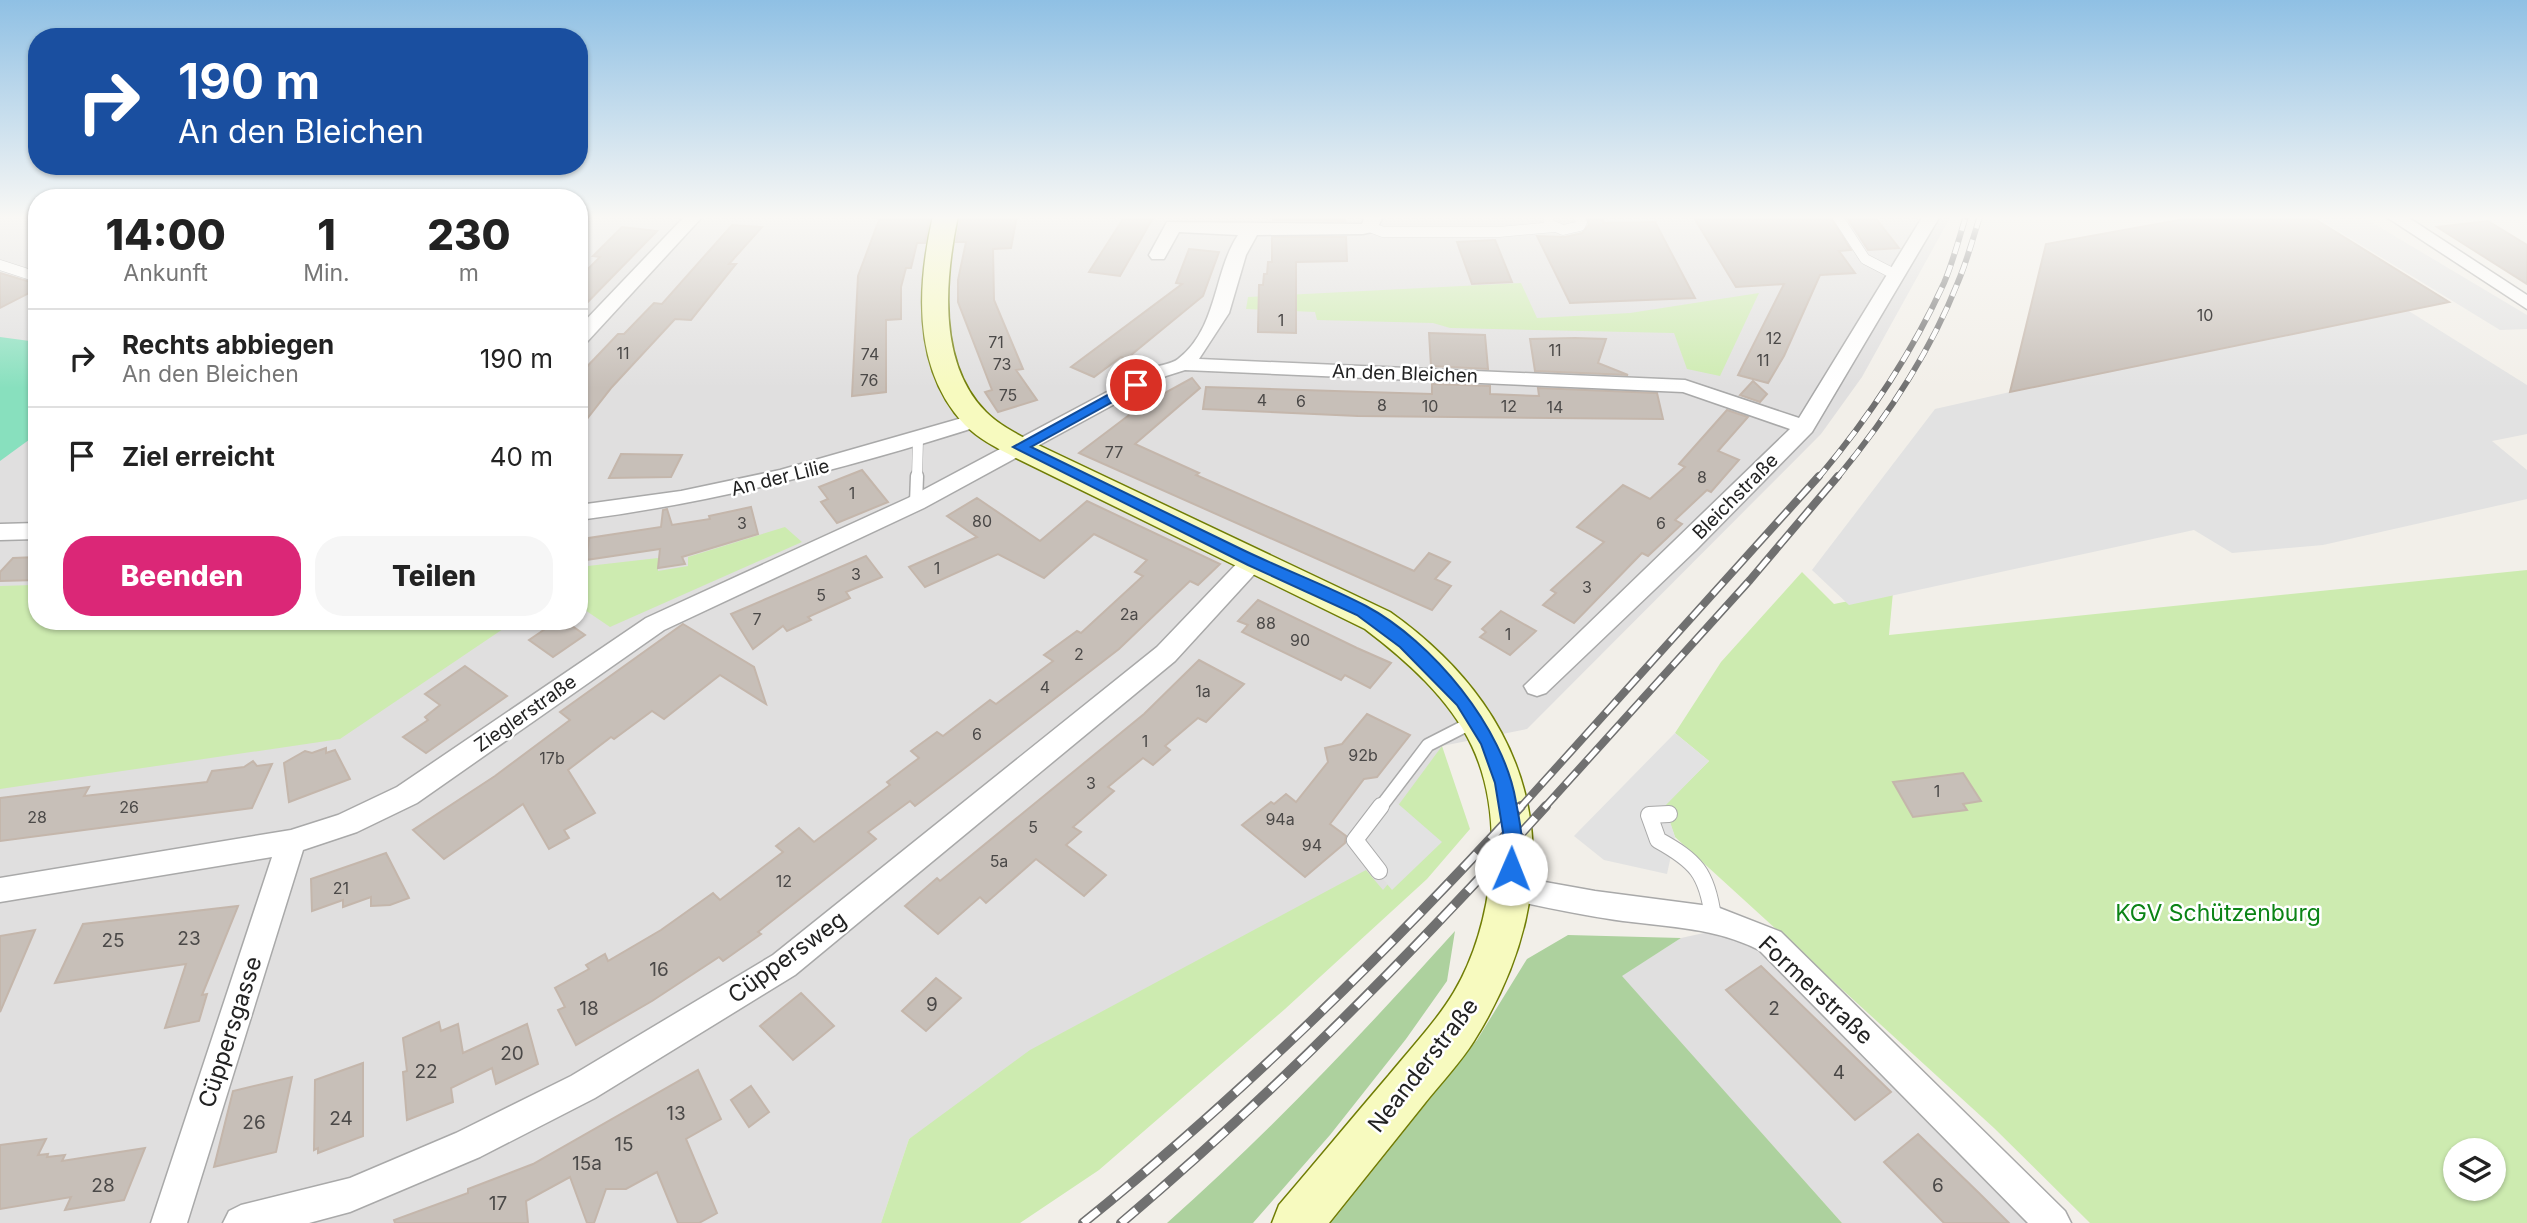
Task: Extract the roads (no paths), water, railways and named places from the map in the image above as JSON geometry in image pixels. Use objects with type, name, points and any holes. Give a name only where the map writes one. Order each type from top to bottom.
[{"type":"street","points":[[588,329],[641,273]]},
{"type":"street","points":[[936,273],[934,302],[941,358],[962,402],[976,420]]},
{"type":"street","points":[[1184,364],[1209,332],[1223,304],[1232,273]]},
{"type":"street","points":[[2481,273],[2527,303]]},
{"type":"street","name":"Bleichstraße","points":[[1537,686],[1688,544],[1804,426],[1896,275]]},
{"type":"street","name":"An den Bleichen","points":[[1020,447],[1159,372],[1184,364],[1685,386],[1804,426]]},
{"type":"street","name":"An der Lilie","points":[[588,512],[649,505],[722,491],[834,464],[976,420]]},
{"type":"street","name":"Neanderstraße","points":[[976,420],[1020,447],[1253,561],[1363,611],[1406,643],[1463,701],[1489,743],[1504,783],[1512,832],[1511,888],[1507,917],[1496,956],[1478,995],[1456,1029],[1297,1223]]},
{"type":"street","name":"Zieglerstraße","points":[[0,890],[291,842],[347,824],[407,795],[655,624],[916,503],[1020,447]]},
{"type":"street","points":[[0,532],[28,531]]},
{"type":"street","name":"Cüppersweg","points":[[241,1223],[350,1195],[468,1145],[583,1087],[784,965],[1167,654],[1253,561]]},
{"type":"street","name":"Cüppersgasse","points":[[169,1223],[291,842]]},
{"type":"street","name":"Formerstraße","points":[[1511,888],[1582,902],[1713,918],[1745,926],[1770,941],[2053,1223]]},
{"type":"lane","points":[[1892,273],[1896,275]]},
{"type":"lane","points":[[916,503],[918,439]]},
{"type":"lane","points":[[1379,870],[1355,840],[1427,745],[1475,721]]},
{"type":"lane","points":[[1669,814],[1649,816],[1658,840],[1690,858],[1709,887],[1713,918]]},
{"type":"railway","points":[[1818,478],[1871,409],[1903,360],[1948,273]]},
{"type":"railway","points":[[1837,478],[1905,385],[1934,334],[1961,273]]},
{"type":"railway","points":[[1520,808],[1819,476]]},
{"type":"railway","points":[[1544,808],[1750,580],[1838,476]]},
{"type":"railway","points":[[1083,1223],[1199,1125],[1310,1023],[1417,916],[1521,806]]},
{"type":"railway","points":[[1121,1223],[1233,1124],[1341,1022],[1546,806]]},
{"type":"park label","name":"KGV Schützenburg","points":[[2218,913]]}]
